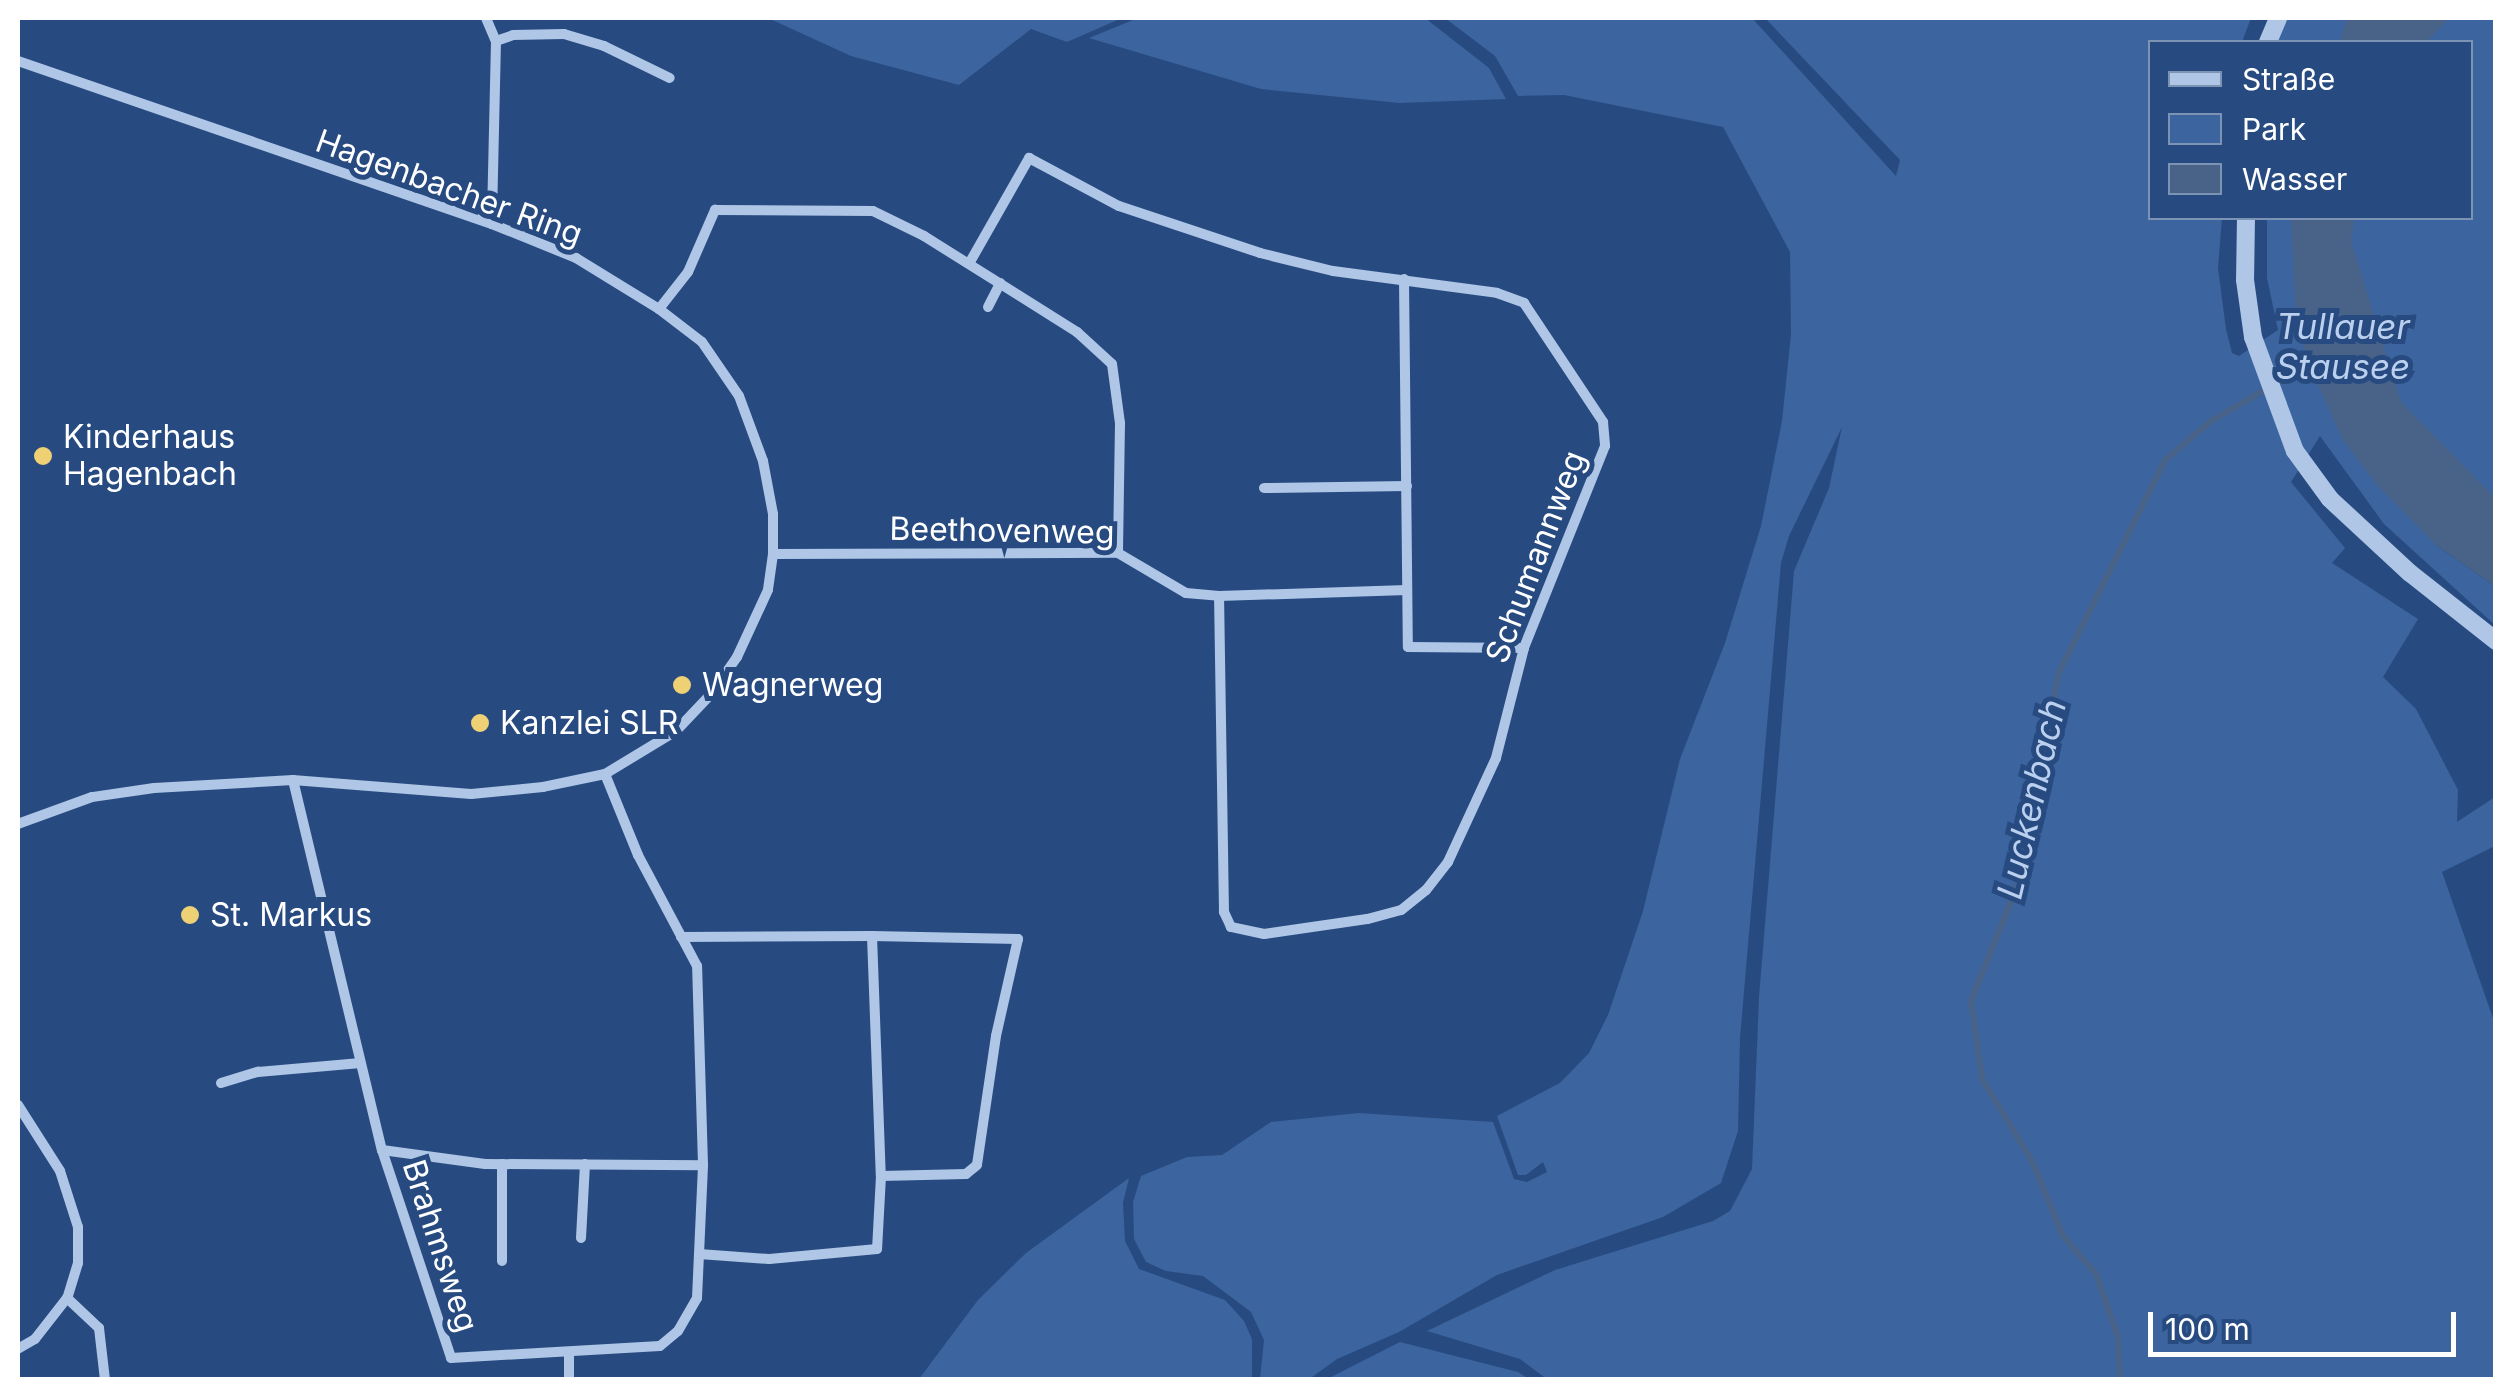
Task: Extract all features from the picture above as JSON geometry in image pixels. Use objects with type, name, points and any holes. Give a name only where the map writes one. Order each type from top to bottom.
[{"type":"street","points":[[486,18],[496,41],[492,224]]},
{"type":"street","points":[[496,41],[513,35],[564,34],[604,46],[670,78]]},
{"type":"street","name":"Hagenbacher Ring","points":[[18,61],[492,224],[576,258],[659,309],[702,342],[739,396],[763,460],[773,514],[768,590],[738,656],[712,693],[676,730],[605,774],[543,788],[471,794],[293,780],[103,795],[38,813],[18,824]]},
{"type":"street","name":"Schumannweg","points":[[970,262],[1029,158],[1119,206],[1260,253],[1334,271],[1497,293],[1524,304],[1603,422],[1606,446],[1524,648],[1496,758],[1448,862],[1426,890],[1401,910],[1367,920],[1264,934],[1231,928],[1224,912],[1220,596]]},
{"type":"street","points":[[659,309],[688,272],[715,210],[873,210],[970,262],[1077,332],[1112,364],[1120,423],[1118,553]]},
{"type":"street","points":[[2246,220],[2245,280],[2259,361],[2296,451],[2330,499],[2410,573],[2496,642]]},
{"type":"street","points":[[1404,280],[1408,647],[1524,648]]},
{"type":"street","points":[[988,307],[1000,283]]},
{"type":"street","points":[[1264,488],[1407,486]]},
{"type":"street","name":"Beethovenweg","points":[[773,554],[1118,553],[1186,593],[1220,596],[1407,590]]},
{"type":"street","points":[[605,774],[638,855],[697,966],[703,1164],[699,1254],[769,1258],[877,1248],[880,1176],[872,936]]},
{"type":"street","name":"Brahmsweg","points":[[293,780],[382,1150],[450,1358],[570,1355],[660,1346],[678,1331],[697,1298],[699,1254]]},
{"type":"street","points":[[682,937],[1018,939],[996,1036],[978,1165],[966,1174],[880,1176]]},
{"type":"street","points":[[221,1083],[258,1072],[361,1062]]},
{"type":"street","points":[[18,1105],[60,1171],[78,1227],[78,1263],[67,1298],[35,1339],[18,1350]]},
{"type":"street","name":"Brahmsweg","points":[[382,1150],[502,1164],[703,1164]]},
{"type":"street","name":"Brahmsweg","points":[[502,1164],[502,1260]]},
{"type":"street","points":[[582,1238],[585,1164]]},
{"type":"street","points":[[67,1298],[98,1328],[105,1380]]},
{"type":"street","points":[[569,1380],[570,1355]]},
{"type":"green space","points":[[768,18],[1122,18],[1067,42],[1031,29],[959,85],[851,56]]},
{"type":"green space","points":[[1138,18],[1425,18],[1489,68],[1506,99],[1400,103],[1261,89],[1089,38]]},
{"type":"green space","points":[[1445,18],[1752,18],[1896,176],[1900,160],[1765,18],[2251,18],[2243,40],[2148,40],[2148,220],[2222,220],[2218,268],[2226,329],[2232,353],[2239,356],[2278,330],[2267,278],[2267,220],[2473,220],[2473,40],[2279,40],[2285,18],[2495,18],[2495,498],[2436,545],[2495,586],[2495,625],[2384,524],[2320,436],[2291,482],[2345,548],[2332,563],[2418,619],[2383,677],[2416,709],[2458,790],[2457,822],[2495,797],[2495,846],[2442,872],[2495,1024],[2495,1379],[1548,1380],[1520,1359],[1427,1331],[1555,1270],[1713,1221],[1730,1211],[1752,1169],[1759,997],[1794,571],[1829,488],[1842,427],[1789,536],[1781,563],[1740,1038],[1738,1131],[1721,1183],[1663,1217],[1497,1275],[1399,1332],[1337,1359],[1308,1380],[1260,1379],[1264,1340],[1251,1312],[1203,1276],[1166,1271],[1146,1262],[1134,1239],[1133,1202],[1141,1176],[1187,1157],[1222,1155],[1271,1122],[1359,1113],[1493,1122],[1514,1179],[1527,1182],[1547,1172],[1543,1162],[1526,1175],[1518,1175],[1497,1116],[1560,1083],[1589,1053],[1608,1015],[1643,911],[1680,759],[1725,643],[1761,526],[1782,421],[1791,334],[1790,252],[1723,127],[1564,95],[1518,96],[1495,56]]},
{"type":"green space","points":[[1129,1178],[1123,1203],[1125,1241],[1139,1269],[1225,1300],[1244,1321],[1252,1339],[1252,1379],[919,1379],[978,1300],[1026,1253]]},
{"type":"green space","points":[[1400,1342],[1518,1372],[1529,1379],[1327,1379]]},
{"type":"water","points":[[2347,18],[2449,18],[2429,40],[2341,40]]},
{"type":"water","name":"Tullauer Stausee","points":[[2291,220],[2354,220],[2351,241],[2401,402],[2495,498],[2495,586],[2436,545],[2378,486],[2343,440],[2306,358],[2296,316]]},
{"type":"waterway","name":"Luckenbach","points":[[2120,1380],[2118,1337],[2096,1274],[2063,1236],[2032,1161],[1982,1079],[1971,1001],[2018,884],[2059,672],[2165,460],[2211,421],[2313,362]]},
{"type":"place","name":"Kinderhaus Hagenbach","points":[[43,456]]},
{"type":"place","name":"Wagnerweg","points":[[682,685]]},
{"type":"place","name":"Kanzlei SLR","points":[[480,723]]},
{"type":"place","name":"St. Markus","points":[[190,915]]}]
